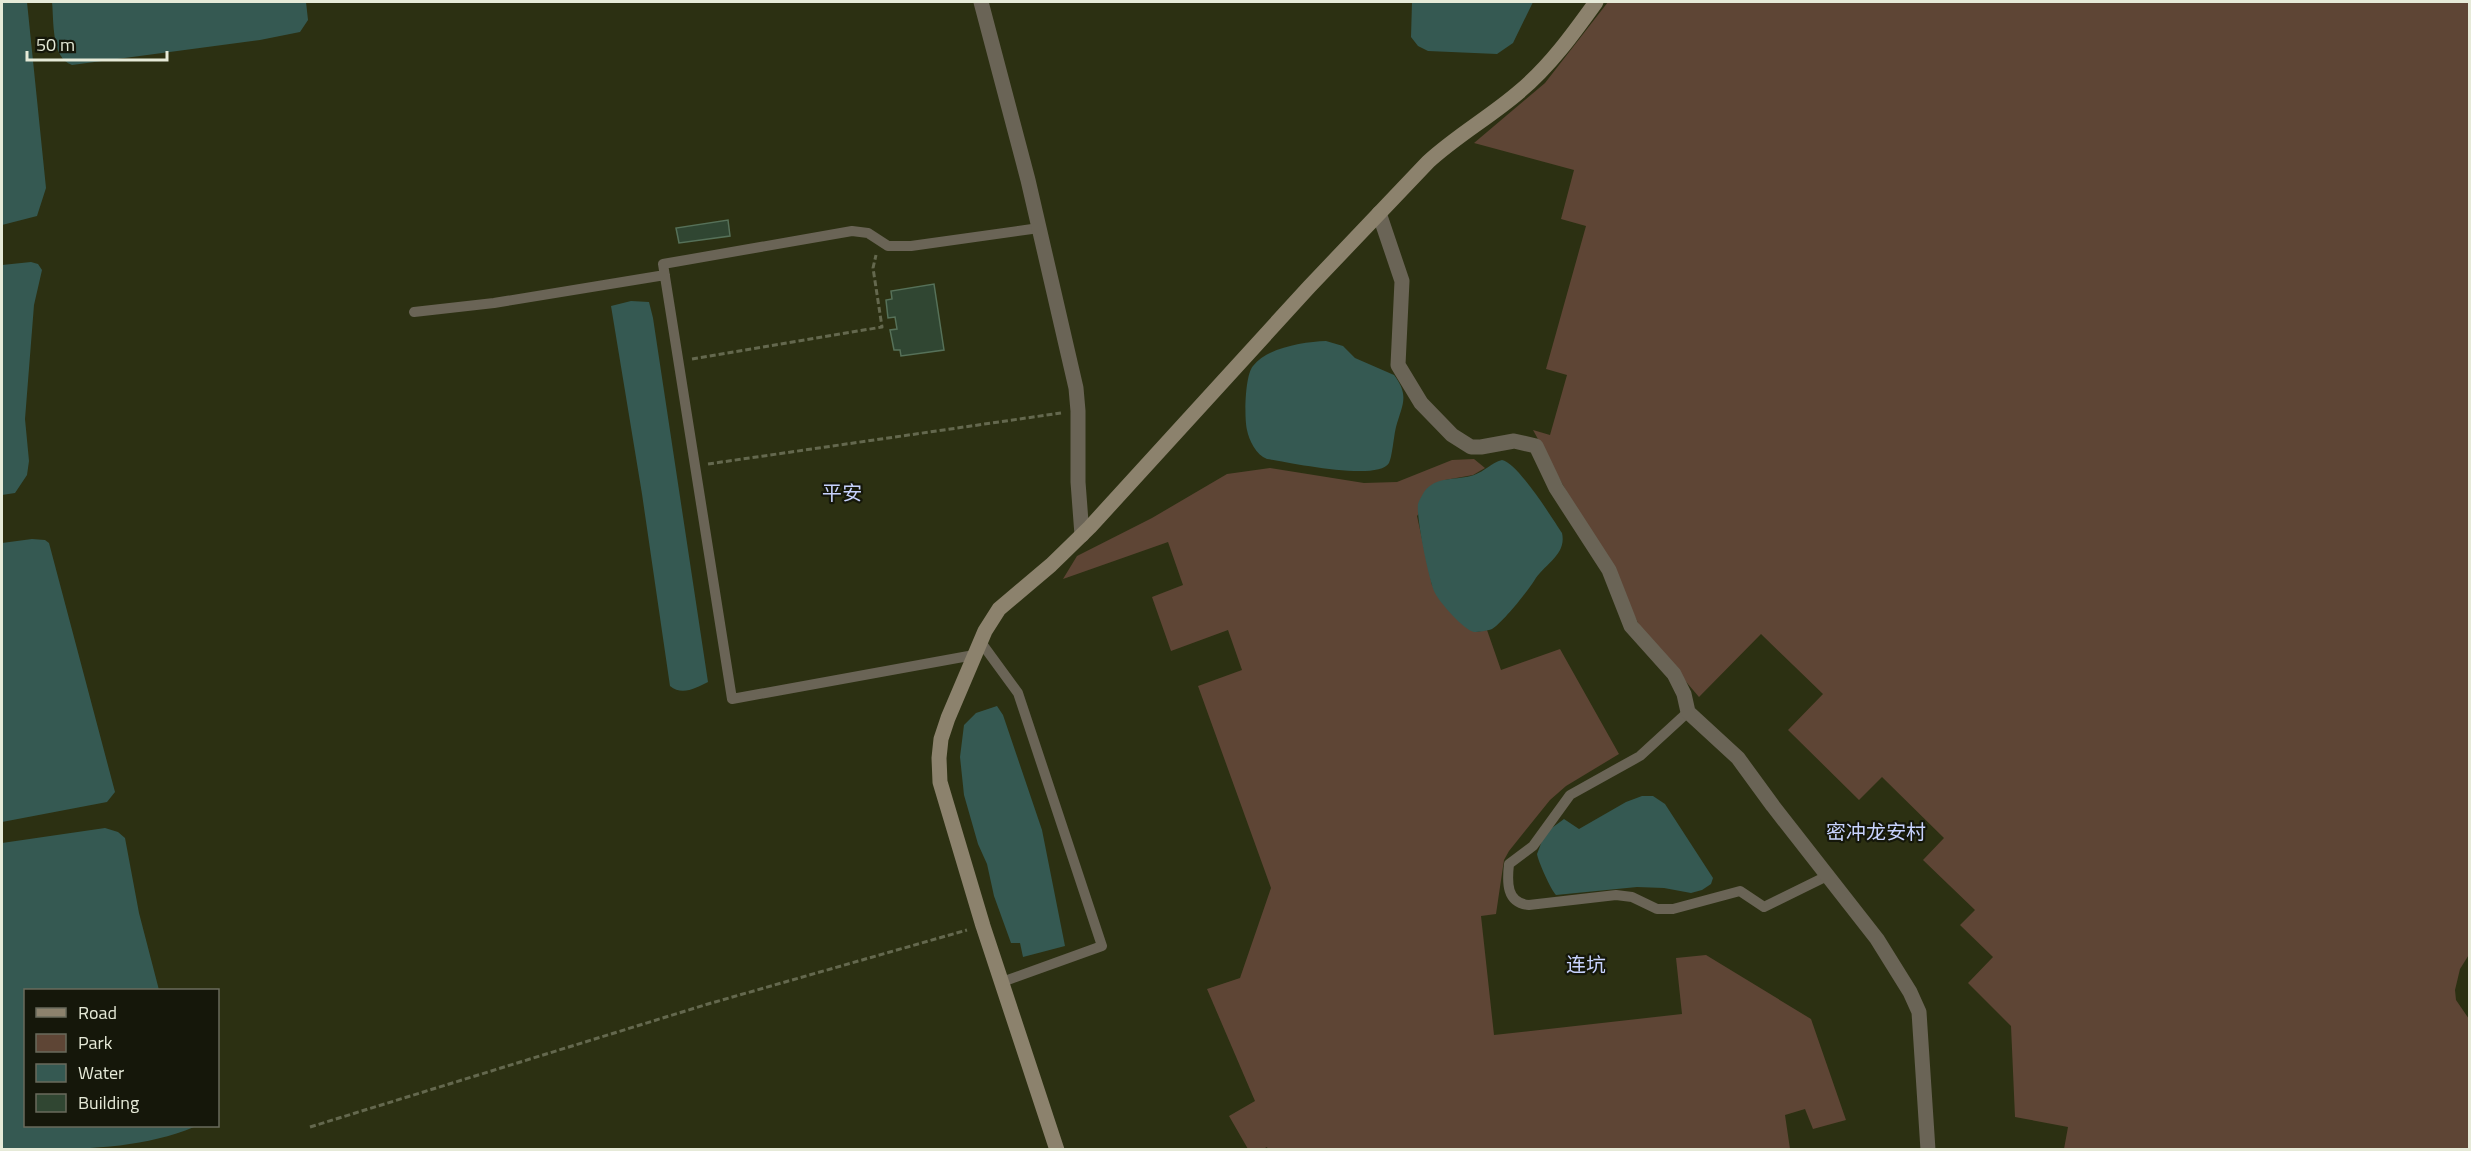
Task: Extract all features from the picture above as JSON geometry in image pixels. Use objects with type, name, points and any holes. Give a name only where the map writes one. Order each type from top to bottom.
[{"type":"street","points":[[981,2],[1039,228],[1076,388],[1078,482],[1082,535]]},
{"type":"street","points":[[1057,1149],[983,926],[940,782],[941,739],[977,648],[991,619],[999,609],[1082,535],[1379,213],[1447,145],[1488,118],[1548,64],[1596,2]]},
{"type":"street","points":[[1379,213],[1402,281],[1398,365],[1421,403],[1461,442],[1476,448],[1514,441],[1536,446],[1556,488],[1609,570],[1631,626],[1674,674],[1684,694],[1688,712],[1738,758],[1877,939],[1910,992],[1919,1012],[1928,1149]]},
{"type":"lane","points":[[1002,982],[1102,946],[1018,693],[977,648],[732,699],[663,264],[852,231],[868,233],[888,246],[911,246],[1039,228]]},
{"type":"lane","points":[[414,312],[495,303],[665,275]]},
{"type":"lane","points":[[1688,712],[1640,756],[1570,795],[1533,846],[1509,864],[1507,877],[1510,894],[1517,903],[1529,906],[1622,896],[1663,909],[1673,909],[1740,891],[1764,907],[1827,876]]},
{"type":"path","points":[[678,361],[882,327],[873,268],[879,240]]},
{"type":"path","points":[[695,466],[1078,411]]},
{"type":"path","points":[[310,1127],[708,1004],[983,926]]},
{"type":"green space","points":[[1608,2],[2469,2],[2470,953],[2460,969],[2455,990],[2456,1000],[2469,1019],[2469,1149],[2064,1149],[2068,1127],[2015,1117],[2011,1026],[1968,983],[1993,957],[1960,925],[1975,910],[1923,860],[1944,838],[1882,777],[1859,800],[1788,730],[1823,694],[1761,634],[1699,697],[1642,630],[1533,430],[1550,435],[1567,375],[1546,369],[1586,226],[1561,219],[1574,170],[1474,143],[1545,83]]},
{"type":"green space","points":[[1474,459],[1485,468],[1473,475],[1445,480],[1417,516],[1432,585],[1476,632],[1487,630],[1501,670],[1560,649],[1619,754],[1566,786],[1550,800],[1504,860],[1496,914],[1481,916],[1494,1035],[1682,1014],[1676,958],[1706,955],[1811,1019],[1846,1120],[1813,1129],[1805,1109],[1785,1115],[1790,1149],[1268,1150],[1267,1147],[1248,1149],[1229,1116],[1255,1101],[1207,989],[1240,978],[1271,888],[1198,686],[1242,670],[1228,630],[1171,651],[1152,597],[1183,585],[1168,542],[1063,579],[1077,556],[1152,518],[1227,474],[1270,468],[1364,483],[1397,482],[1452,460]]},
{"type":"water","points":[[2,2],[27,2],[46,188],[37,216],[2,225]]},
{"type":"water","points":[[52,2],[306,2],[308,20],[300,32],[260,40],[72,65],[60,55],[57,47]]},
{"type":"water","points":[[1412,2],[1533,2],[1513,43],[1497,54],[1428,51],[1418,46],[1411,37]]},
{"type":"water","points":[[31,262],[38,264],[42,270],[34,305],[25,419],[29,461],[27,475],[15,493],[2,495],[2,265]]},
{"type":"water","points":[[631,301],[649,302],[653,318],[708,682],[684,691],[670,686],[611,306]]},
{"type":"water","points":[[1326,341],[1343,346],[1355,358],[1394,375],[1399,382],[1403,395],[1402,406],[1389,463],[1381,468],[1351,471],[1267,459],[1256,451],[1249,438],[1245,406],[1248,378],[1253,366],[1277,350],[1297,344]]},
{"type":"water","points":[[1502,460],[1517,471],[1534,492],[1562,533],[1563,541],[1554,559],[1538,575],[1502,621],[1492,629],[1474,632],[1453,616],[1435,593],[1423,549],[1418,504],[1424,492],[1434,483],[1474,475]]},
{"type":"water","points":[[32,539],[45,540],[49,543],[115,792],[107,802],[2,822],[2,543]]},
{"type":"water","points":[[997,706],[1003,715],[1042,830],[1065,946],[1023,957],[1020,943],[1011,943],[994,896],[987,864],[978,844],[964,795],[960,757],[964,725],[976,713]]},
{"type":"water","points":[[1642,796],[1653,796],[1665,804],[1713,878],[1711,884],[1691,893],[1664,888],[1637,887],[1556,895],[1537,854],[1545,833],[1564,819],[1579,829],[1626,802]]},
{"type":"water","points":[[105,828],[118,832],[125,838],[139,913],[159,989],[24,989],[24,1127],[194,1127],[149,1141],[125,1145],[75,1149],[2,1149],[2,843]]},
{"type":"building","points":[[728,220],[730,236],[679,243],[676,228]]},
{"type":"building","points":[[934,284],[944,350],[901,356],[900,350],[894,350],[890,330],[897,329],[895,317],[888,318],[886,300],[892,299],[891,291]]},
{"type":"district","name":"平安","points":[[842,492]]},
{"type":"district","name":"密冲龙安村","points":[[1876,831]]},
{"type":"district","name":"连坑","points":[[1586,964]]}]
